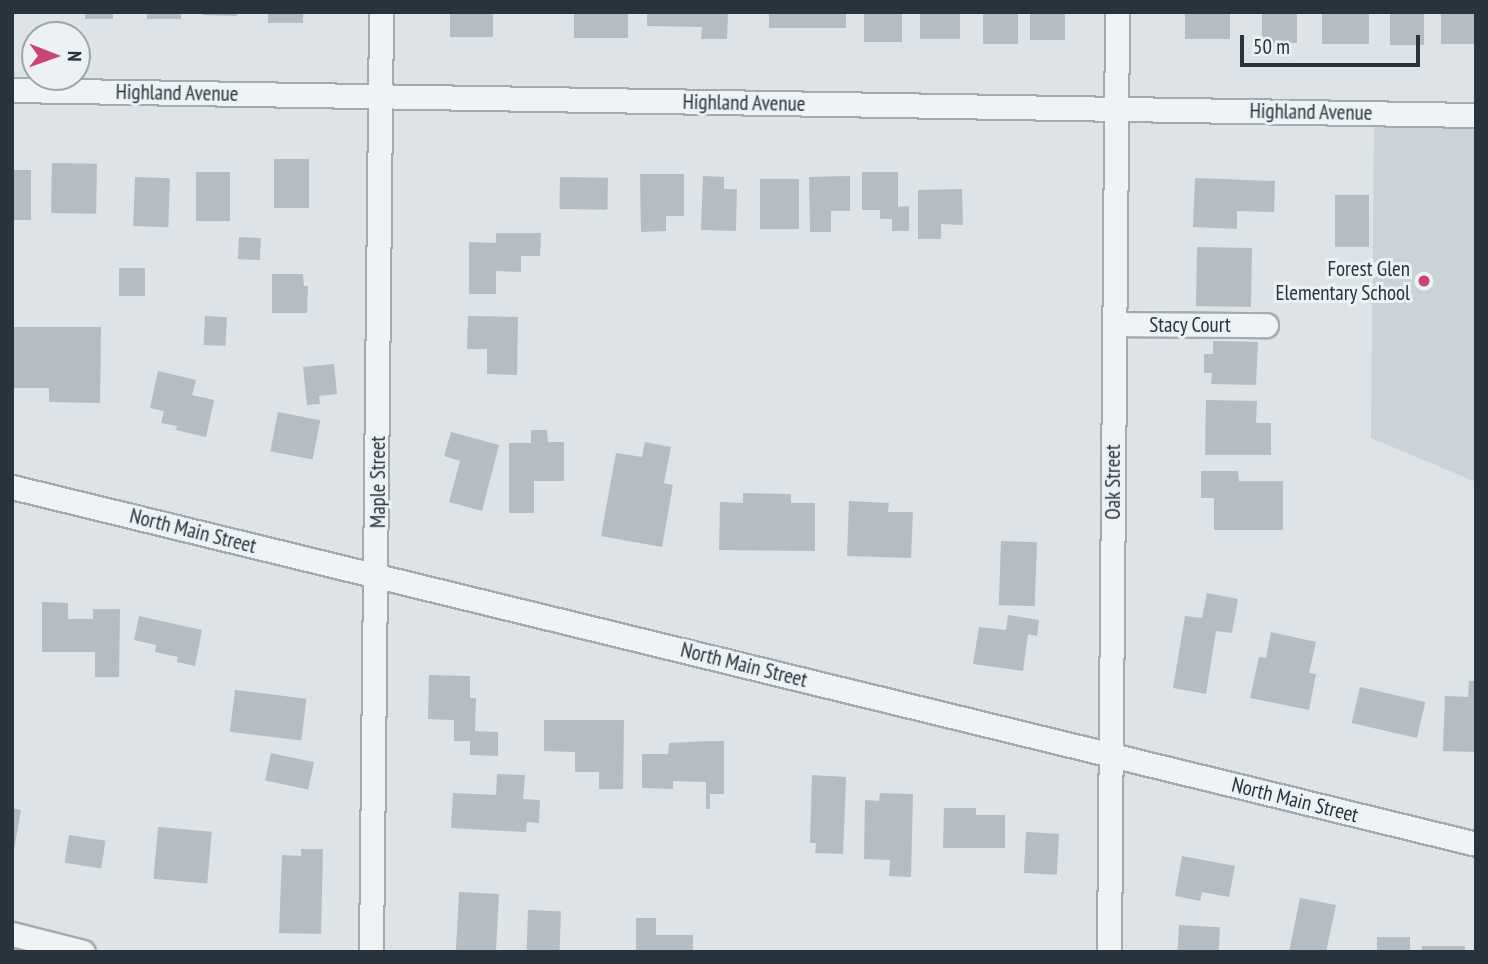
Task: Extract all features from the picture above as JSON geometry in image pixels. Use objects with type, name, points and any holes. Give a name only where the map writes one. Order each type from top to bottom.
[{"type":"street","name":"Maple Street","points":[[371,952],[381,12]]},
{"type":"street","name":"Oak Street","points":[[1109,952],[1117,12]]},
{"type":"street","name":"Highland Avenue","points":[[12,90],[1476,115]]},
{"type":"street","name":"Stacy Court","points":[[1114,324],[1266,325]]},
{"type":"street","name":"North Main Street","points":[[12,487],[1476,844]]},
{"type":"street","points":[[12,934],[83,952]]},
{"type":"shaded area","name":"Forest Glen Elementary School","points":[[1374,122],[1476,124],[1476,482],[1371,438]]},
{"type":"building","points":[[85,12],[113,12],[113,19],[85,19]]},
{"type":"building","points":[[147,12],[181,12],[181,19],[147,19]]},
{"type":"building","points":[[203,12],[237,12],[237,16],[203,15]]},
{"type":"building","points":[[268,12],[303,12],[303,23],[268,23]]},
{"type":"building","points":[[450,12],[493,12],[493,37],[450,37]]},
{"type":"building","points":[[574,12],[628,12],[628,38],[574,38]]},
{"type":"building","points":[[647,12],[728,12],[727,39],[701,39],[702,27],[647,26]]},
{"type":"building","points":[[769,12],[846,12],[846,28],[769,28]]},
{"type":"building","points":[[864,12],[902,12],[902,42],[864,42]]},
{"type":"building","points":[[920,12],[960,12],[960,39],[920,39]]},
{"type":"building","points":[[983,12],[1018,12],[1018,44],[983,44]]},
{"type":"building","points":[[1030,12],[1065,12],[1065,40],[1030,40]]},
{"type":"building","points":[[1185,12],[1230,12],[1230,39],[1185,39]]},
{"type":"building","points":[[1262,12],[1297,12],[1297,43],[1262,43]]},
{"type":"building","points":[[1322,12],[1369,12],[1369,44],[1322,44]]},
{"type":"building","points":[[1390,12],[1424,12],[1424,45],[1390,45]]},
{"type":"building","points":[[1441,12],[1476,12],[1476,44],[1441,44]]},
{"type":"building","points":[[274,159],[309,159],[309,208],[274,208]]},
{"type":"building","points":[[52,163],[97,164],[96,214],[51,213]]},
{"type":"building","points":[[12,170],[31,170],[31,220],[12,220]]},
{"type":"building","points":[[196,172],[230,172],[230,221],[196,221]]},
{"type":"building","points":[[862,172],[898,172],[898,207],[909,206],[909,231],[892,231],[892,219],[880,219],[880,210],[862,210]]},
{"type":"building","points":[[640,174],[684,174],[684,216],[666,216],[666,231],[641,232]]},
{"type":"building","points":[[703,176],[724,177],[724,189],[737,189],[736,231],[701,230]]},
{"type":"building","points":[[850,176],[850,211],[831,211],[831,232],[810,232],[809,177]]},
{"type":"building","points":[[135,177],[170,178],[168,227],[133,226]]},
{"type":"building","points":[[560,177],[608,178],[607,210],[559,209]]},
{"type":"building","points":[[1195,178],[1275,181],[1274,212],[1237,211],[1237,229],[1193,227]]},
{"type":"building","points":[[760,179],[799,179],[799,229],[760,229]]},
{"type":"building","points":[[962,189],[963,225],[941,224],[941,239],[918,239],[918,190]]},
{"type":"building","points":[[1335,195],[1369,195],[1369,247],[1335,247]]},
{"type":"building","points":[[496,233],[541,233],[540,256],[521,256],[521,272],[496,271],[496,294],[469,294],[469,242],[496,243]]},
{"type":"building","points":[[239,237],[261,238],[260,260],[238,259]]},
{"type":"building","points":[[1197,247],[1252,248],[1251,307],[1196,306]]},
{"type":"building","points":[[119,268],[145,268],[145,296],[119,296]]},
{"type":"building","points":[[272,274],[303,274],[304,286],[308,286],[307,313],[272,313]]},
{"type":"building","points":[[205,316],[227,317],[225,346],[203,345]]},
{"type":"building","points":[[468,316],[518,317],[517,375],[487,374],[487,349],[467,349]]},
{"type":"building","points":[[12,327],[101,327],[100,403],[49,402],[49,388],[12,388]]},
{"type":"building","points":[[1213,341],[1258,342],[1256,385],[1211,384],[1212,373],[1204,373],[1204,354],[1213,354]]},
{"type":"building","points":[[334,364],[337,394],[319,396],[320,404],[307,405],[303,367]]},
{"type":"building","points":[[158,371],[196,380],[192,395],[214,400],[206,437],[176,430],[177,426],[161,423],[164,411],[150,408]]},
{"type":"building","points":[[1206,400],[1257,401],[1256,423],[1271,423],[1271,455],[1205,455]]},
{"type":"building","points":[[278,412],[320,420],[313,459],[270,451]]},
{"type":"building","points":[[531,430],[547,430],[548,442],[564,442],[564,481],[534,481],[534,513],[509,513],[509,443],[531,443]]},
{"type":"building","points":[[451,432],[499,445],[482,511],[449,502],[460,461],[444,456]]},
{"type":"building","points":[[645,442],[671,447],[664,483],[673,485],[662,547],[601,536],[616,453],[642,457]]},
{"type":"building","points":[[1201,471],[1238,471],[1239,481],[1283,481],[1283,530],[1214,530],[1214,498],[1201,498]]},
{"type":"building","points":[[743,493],[791,494],[791,503],[815,503],[815,551],[719,550],[720,502],[743,503]]},
{"type":"building","points":[[849,501],[889,503],[888,512],[913,512],[911,558],[847,556]]},
{"type":"building","points":[[1001,541],[1037,542],[1035,606],[999,605]]},
{"type":"building","points":[[1207,593],[1238,599],[1232,633],[1216,631],[1206,694],[1173,688],[1185,616],[1202,618]]},
{"type":"building","points":[[42,602],[68,603],[68,619],[93,619],[93,609],[120,609],[119,677],[95,677],[95,652],[42,652]]},
{"type":"building","points":[[1008,615],[1039,620],[1037,636],[1028,634],[1023,671],[973,664],[979,627],[1006,630]]},
{"type":"building","points":[[139,616],[202,630],[195,666],[177,662],[178,657],[155,652],[156,645],[134,640]]},
{"type":"building","points":[[1271,632],[1316,642],[1309,673],[1316,674],[1309,710],[1250,698],[1259,657],[1266,658]]},
{"type":"building","points":[[429,675],[470,676],[470,698],[476,698],[475,731],[498,732],[498,756],[470,755],[470,741],[454,741],[454,720],[428,719]]},
{"type":"building","points":[[1469,681],[1476,681],[1476,752],[1443,751],[1445,696],[1468,697]]},
{"type":"building","points":[[1360,687],[1425,702],[1417,738],[1352,723]]},
{"type":"building","points":[[235,690],[306,699],[301,740],[230,732]]},
{"type":"building","points":[[544,720],[624,720],[623,789],[599,789],[599,772],[575,772],[575,752],[544,751]]},
{"type":"building","points":[[724,741],[724,794],[710,794],[710,809],[706,809],[706,782],[673,781],[673,789],[642,788],[642,754],[668,754],[669,743]]},
{"type":"building","points":[[271,753],[314,762],[308,790],[265,780]]},
{"type":"building","points":[[497,774],[525,775],[523,799],[540,800],[539,823],[527,822],[526,832],[451,828],[453,793],[496,795]]},
{"type":"building","points":[[812,775],[846,777],[843,854],[815,853],[816,843],[810,843]]},
{"type":"building","points":[[880,793],[913,794],[911,877],[889,876],[890,860],[864,859],[865,800],[879,801]]},
{"type":"building","points":[[12,808],[21,810],[14,849],[12,849]]},
{"type":"building","points":[[944,808],[976,808],[976,815],[1005,815],[1005,848],[943,848]]},
{"type":"building","points":[[158,827],[212,832],[207,884],[153,879]]},
{"type":"building","points":[[1026,832],[1059,834],[1057,875],[1024,873]]},
{"type":"building","points":[[69,835],[106,841],[101,868],[65,863]]},
{"type":"building","points":[[301,849],[323,849],[321,934],[279,933],[282,855],[301,856]]},
{"type":"building","points":[[1182,856],[1235,866],[1229,897],[1202,892],[1200,901],[1175,896]]},
{"type":"building","points":[[459,892],[499,894],[496,952],[456,952]]},
{"type":"building","points":[[1300,898],[1336,905],[1326,952],[1289,952]]},
{"type":"building","points":[[528,910],[561,911],[560,952],[527,952]]},
{"type":"building","points":[[636,918],[656,918],[656,935],[693,935],[693,952],[636,952]]},
{"type":"building","points":[[1179,925],[1220,927],[1219,952],[1178,952]]},
{"type":"building","points":[[1377,937],[1410,937],[1410,952],[1377,952]]},
{"type":"building","points":[[1422,946],[1465,946],[1465,952],[1422,952]]},
{"type":"place","name":"Forest Glen Elementary School","points":[[1424,281]]}]
